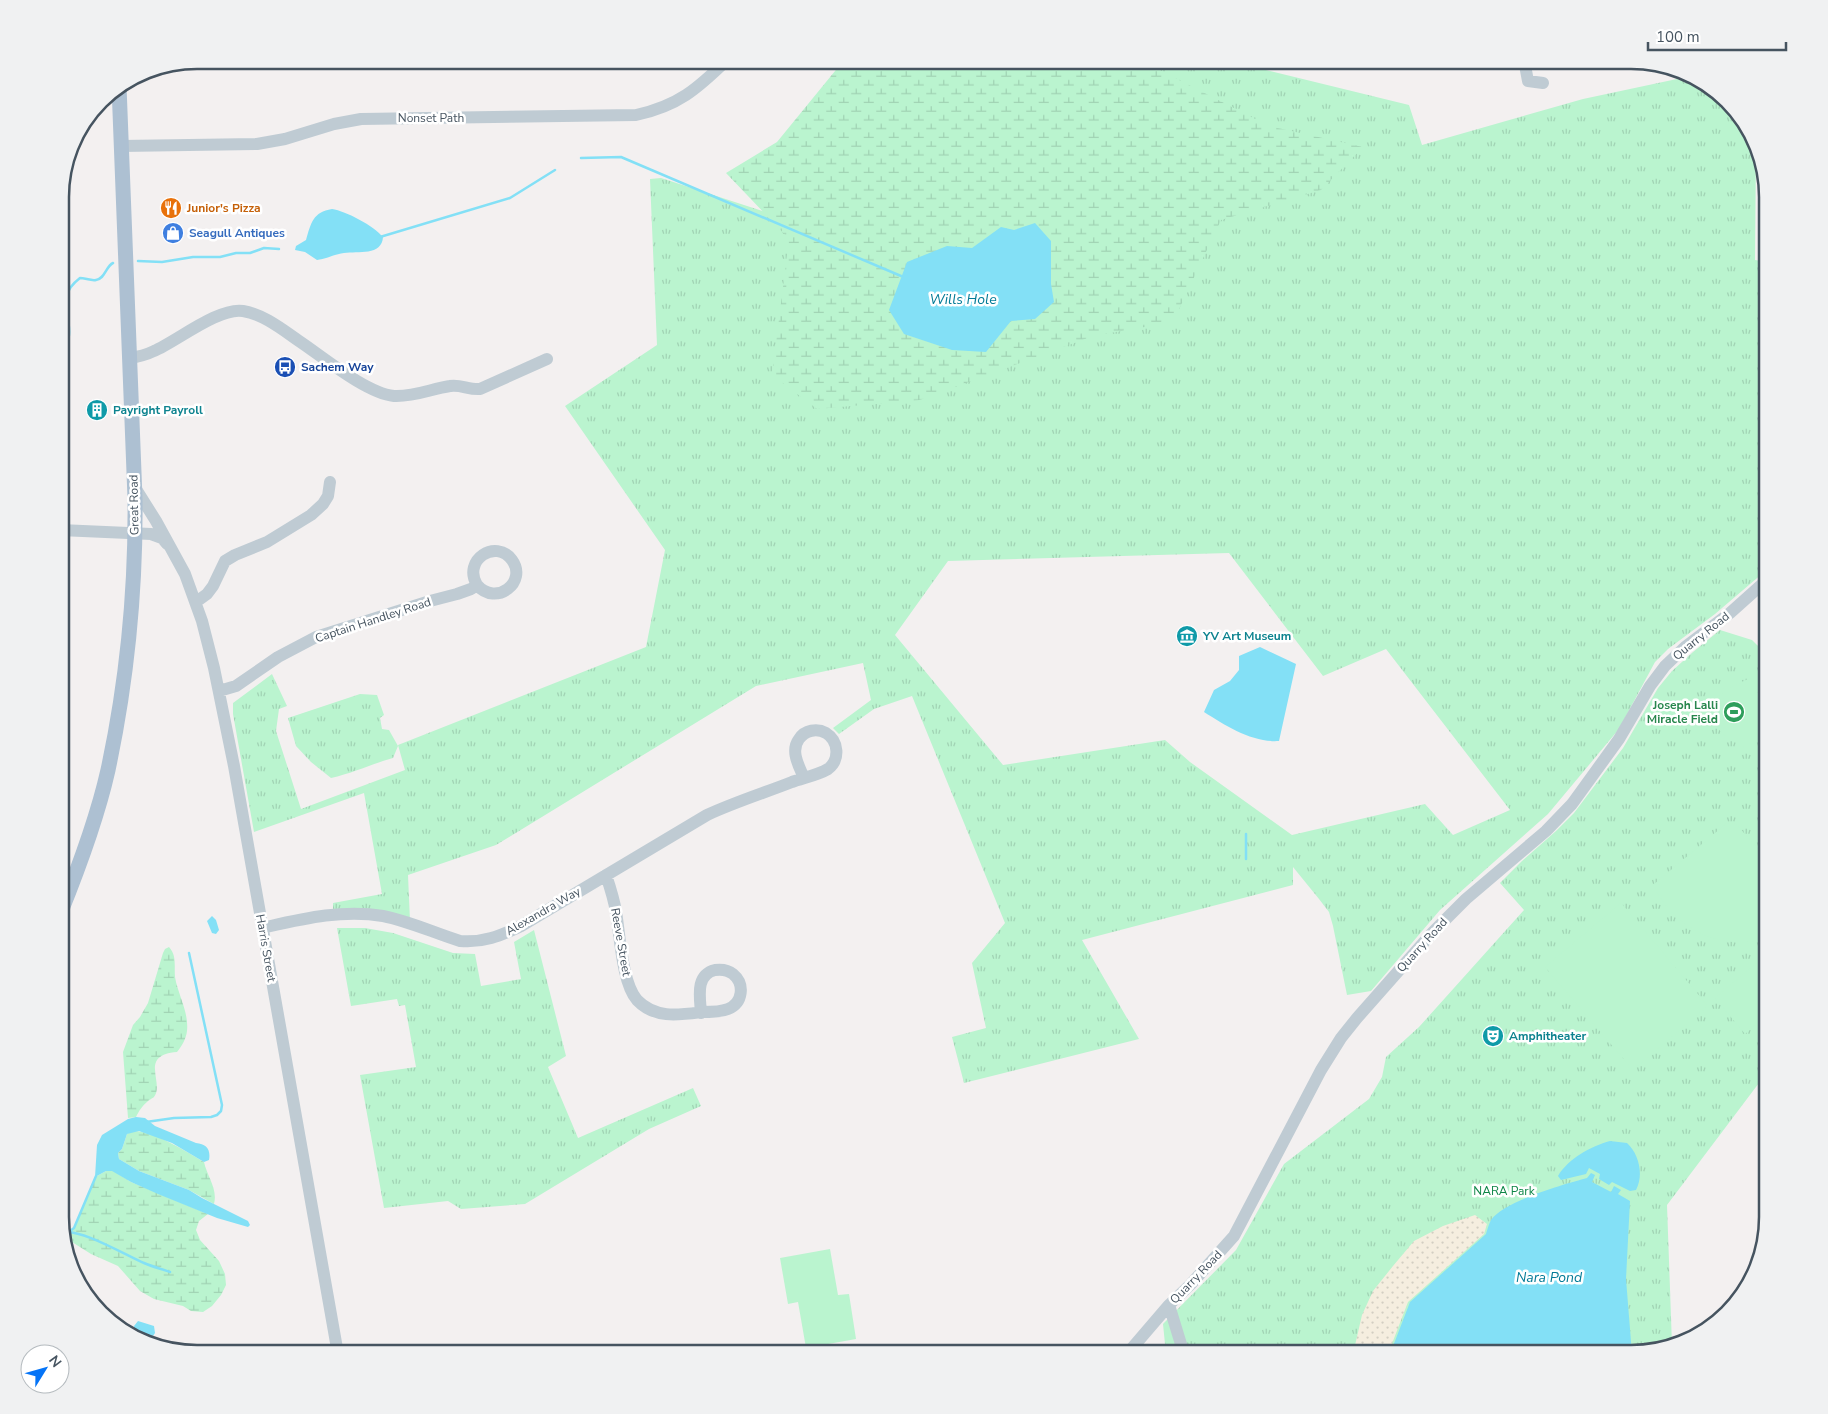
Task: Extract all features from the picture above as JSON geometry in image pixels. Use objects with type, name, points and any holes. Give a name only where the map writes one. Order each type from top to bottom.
[{"type":"main road","name":"Great Road","points":[[69,890],[90,835],[108,770],[127,660],[133,583],[134,486],[119,95]]},
{"type":"street","name":"Nonset Path","points":[[122,146],[257,144],[279,140],[334,124],[368,119],[636,115],[662,108],[686,96],[717,69]]},
{"type":"street","points":[[1526,69],[1528,81],[1543,82]]},
{"type":"street","points":[[129,358],[154,352],[216,317],[234,311],[243,311],[261,318],[366,386],[395,396],[415,394],[454,385],[469,390],[480,389],[547,359]]},
{"type":"street","points":[[196,602],[207,594],[213,586],[225,561],[235,554],[267,542],[323,504],[328,496],[330,482]]},
{"type":"street","name":"Harris Street","points":[[134,486],[171,548],[196,602],[220,691],[336,1345]]},
{"type":"street","points":[[69,530],[135,532],[156,535],[171,548]]},
{"type":"street","name":"Captain Handley Road","points":[[220,691],[236,686],[278,657],[316,637],[466,591],[477,585]]},
{"type":"street","name":"Quarry Road","points":[[1135,1345],[1169,1305],[1234,1236],[1322,1070],[1341,1038],[1357,1018],[1450,915],[1483,884],[1546,831],[1572,804],[1619,739],[1650,686],[1665,666],[1685,647],[1730,613],[1759,587]]},
{"type":"street","name":"Alexandra Way","points":[[262,928],[321,916],[358,914],[393,919],[460,941],[483,941],[495,938],[521,926],[707,815],[804,778]]},
{"type":"street","name":"Reeve Street","points":[[606,875],[616,909],[627,977],[634,996],[639,1002],[658,1013],[672,1015],[702,1012]]},
{"type":"street","points":[[1169,1305],[1181,1345]]},
{"type":"green space","points":[[837,69],[1158,69],[1269,126],[1363,147],[1321,190],[1221,220],[1173,322],[1093,336],[920,400],[817,409],[772,375],[789,239],[726,173],[777,142]]},
{"type":"green space","points":[[994,69],[1262,69],[1409,105],[1422,145],[1583,99],[1679,79],[1703,90],[1728,112],[1746,140],[1756,168],[1755,260],[1759,261],[1759,576],[1715,614],[1668,649],[1655,662],[1619,729],[1548,814],[1440,910],[1371,991],[1347,995],[1329,912],[1293,867],[1293,885],[1082,940],[1139,1039],[964,1083],[952,1037],[986,1028],[972,963],[1005,923],[912,696],[874,709],[839,734],[833,728],[871,700],[863,663],[756,686],[496,845],[408,875],[410,921],[333,910],[333,903],[382,894],[364,793],[254,832],[233,714],[233,703],[272,674],[287,706],[279,709],[276,731],[301,809],[405,770],[398,745],[646,647],[665,550],[565,406],[657,345],[650,179],[661,178],[888,252]],"holes":[[[1229,553],[1323,676],[1386,649],[1510,810],[1453,835],[1425,804],[1292,835],[1190,762],[1165,740],[1003,765],[895,635],[948,561]]]},
{"type":"green space","name":"NARA Park","points":[[1720,630],[1752,640],[1759,647],[1759,1083],[1667,1205],[1672,1338],[1657,1343],[1640,1345],[1165,1345],[1163,1324],[1236,1250],[1284,1164],[1369,1099],[1382,1077],[1386,1057],[1419,1027],[1524,910],[1500,883],[1574,813],[1623,748],[1658,688],[1672,671]]},
{"type":"green space","name":"Joseph Lalli Miracle Field","points":[[1750,678],[1759,696],[1759,727],[1745,748],[1723,734],[1705,714],[1706,707],[1727,689]]},
{"type":"green space","points":[[360,694],[377,695],[384,715],[380,718],[382,729],[389,730],[398,746],[393,758],[331,778],[311,762],[296,746],[288,718]]},
{"type":"green space","points":[[1727,823],[1736,824],[1759,850],[1759,940],[1733,942],[1716,939],[1701,933],[1686,925],[1673,914],[1653,885]]},
{"type":"green space","points":[[1621,903],[1708,1006],[1633,1070],[1545,967]]},
{"type":"green space","points":[[337,928],[365,928],[393,933],[453,953],[475,954],[481,986],[521,979],[514,942],[534,930],[566,1056],[548,1067],[578,1138],[693,1088],[701,1106],[649,1129],[525,1204],[461,1209],[448,1201],[384,1208],[360,1075],[416,1067],[405,1005],[399,1006],[397,999],[351,1006]]},
{"type":"green space","points":[[169,947],[174,957],[176,984],[185,1010],[186,1034],[177,1052],[165,1054],[158,1058],[155,1064],[157,1091],[154,1097],[144,1105],[136,1117],[128,1118],[123,1052],[133,1025],[148,1003],[163,953]]},
{"type":"green space","points":[[1759,961],[1759,1022],[1745,1034],[1715,998]]},
{"type":"green space","points":[[132,1131],[140,1131],[158,1137],[204,1162],[215,1193],[214,1204],[189,1190],[139,1171],[119,1159],[118,1153],[122,1149],[127,1134]]},
{"type":"green space","points":[[112,1170],[131,1182],[208,1214],[199,1221],[196,1230],[200,1240],[219,1261],[225,1274],[226,1285],[212,1306],[203,1312],[191,1311],[183,1306],[154,1299],[140,1291],[118,1266],[91,1254],[71,1241],[70,1231],[74,1228],[95,1177]]},
{"type":"green space","points":[[830,1249],[838,1295],[849,1294],[856,1339],[823,1345],[805,1345],[798,1302],[788,1304],[780,1258]]},
{"type":"sand","points":[[1475,1215],[1487,1224],[1484,1234],[1408,1302],[1391,1345],[1355,1345],[1362,1315],[1373,1291],[1414,1241],[1443,1226]]},
{"type":"water","points":[[332,209],[352,216],[373,228],[383,237],[382,243],[374,250],[341,254],[317,260],[305,252],[295,250],[296,246],[306,240],[314,219],[326,210]]},
{"type":"water","name":"Wills Hole","points":[[1035,223],[1051,241],[1051,284],[1054,302],[1035,319],[1011,321],[986,352],[952,350],[904,334],[889,310],[907,262],[947,246],[972,248],[1001,227],[1014,230]]},
{"type":"water","points":[[1260,647],[1296,664],[1279,741],[1269,741],[1250,736],[1231,728],[1204,712],[1214,690],[1230,681],[1239,670],[1239,656]]},
{"type":"water","points":[[212,916],[216,920],[219,930],[216,934],[212,933],[207,921]]},
{"type":"water","points":[[136,1117],[145,1118],[155,1126],[205,1146],[209,1153],[209,1160],[204,1162],[172,1143],[139,1131],[127,1134],[122,1149],[118,1153],[119,1159],[139,1171],[189,1190],[248,1221],[250,1225],[248,1227],[217,1218],[131,1182],[112,1171],[106,1171],[95,1177],[97,1145],[102,1135],[128,1119]]},
{"type":"water","points":[[1610,1141],[1627,1143],[1635,1153],[1640,1171],[1636,1190],[1630,1191],[1612,1182],[1609,1185],[1599,1179],[1600,1174],[1589,1168],[1586,1174],[1561,1180],[1558,1176],[1568,1164],[1581,1154],[1595,1146]]},
{"type":"water","name":"Nara Pond","points":[[1591,1173],[1595,1175],[1592,1182],[1611,1192],[1614,1186],[1621,1190],[1618,1194],[1630,1201],[1626,1279],[1631,1345],[1393,1345],[1410,1302],[1486,1234],[1491,1220],[1498,1213],[1508,1206],[1536,1194],[1587,1178]]},
{"type":"water","points":[[138,1321],[154,1326],[155,1333],[153,1336],[144,1334],[134,1329],[134,1326]]},
{"type":"waterway","points":[[581,158],[621,157],[901,276]]},
{"type":"waterway","points":[[380,237],[510,198],[555,170]]},
{"type":"waterway","points":[[138,261],[162,262],[193,257],[220,257],[236,253],[250,253],[264,248],[279,249]]},
{"type":"waterway","points":[[69,290],[80,278],[99,279],[113,263]]},
{"type":"waterway","points":[[69,327],[69,335]]},
{"type":"waterway","points":[[1246,834],[1246,859]]},
{"type":"waterway","points":[[146,1122],[174,1118],[211,1117],[221,1111],[222,1105],[189,953]]},
{"type":"waterway","points":[[70,1231],[74,1228],[96,1176]]},
{"type":"waterway","points":[[70,1232],[91,1238],[144,1263],[170,1272]]},
{"type":"place","name":"Junior's Pizza","points":[[171,208]]},
{"type":"place","name":"Seagull Antiques","points":[[173,233]]},
{"type":"place","name":"Sachem Way","points":[[285,367]]},
{"type":"place","name":"Payright Payroll","points":[[97,410]]},
{"type":"place","name":"YV Art Museum","points":[[1187,636]]},
{"type":"place","name":"Joseph Lalli Miracle Field","points":[[1734,712]]},
{"type":"place","name":"Amphitheater","points":[[1493,1036]]}]
